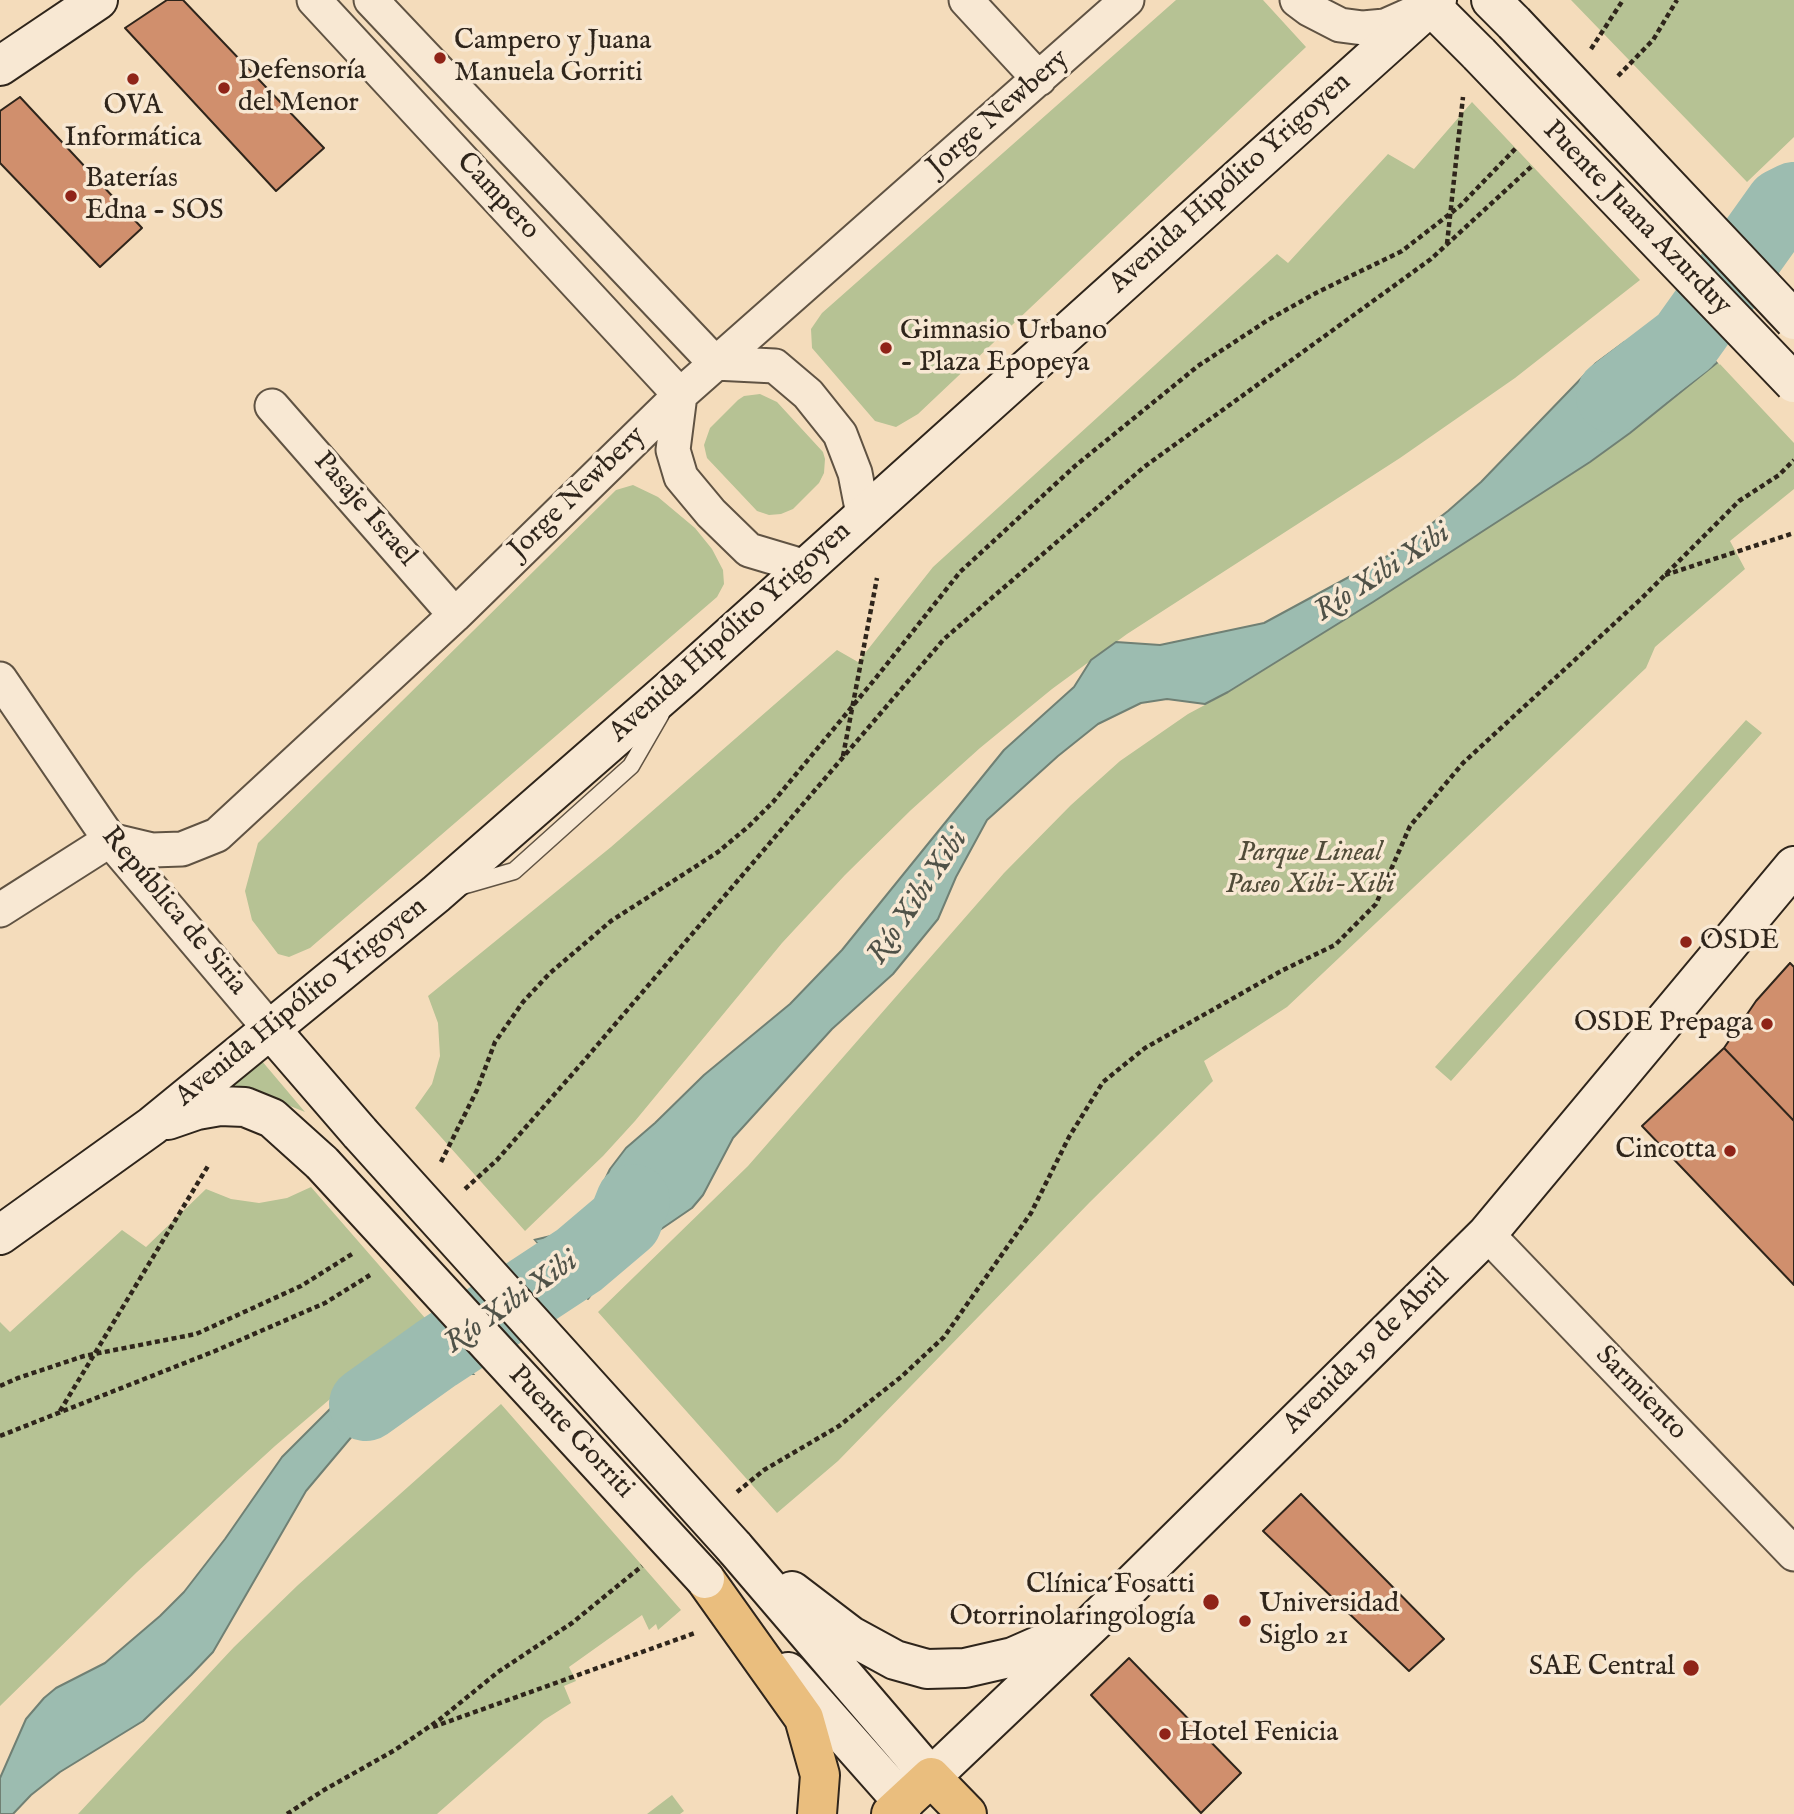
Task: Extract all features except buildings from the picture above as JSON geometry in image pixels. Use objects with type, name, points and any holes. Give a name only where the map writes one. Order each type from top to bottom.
[{"type":"main road","points":[[0,66],[97,0]]},
{"type":"main road","name":"Puente Juana Azurduy","points":[[1434,3],[1479,54],[1794,383]]},
{"type":"main road","name":"Avenida Hipólito Yrigoyen","points":[[0,1236],[152,1126],[436,894],[682,679],[1434,3]]},
{"type":"main road","name":"Puente Juana Azurduy","points":[[1502,11],[1794,320]]},
{"type":"main road","name":"Avenida 19 de Abril","points":[[903,1810],[931,1777],[1095,1621],[1487,1234],[1794,866]]},
{"type":"main road","name":"República de Siria","points":[[271,1030],[360,1133]]},
{"type":"main road","name":"Puente Gorriti","points":[[152,1126],[197,1110],[220,1106],[245,1107],[272,1118],[322,1163],[705,1579],[903,1810]]},
{"type":"main road","name":"Puente Gorriti","points":[[360,1133],[734,1547]]},
{"type":"main road","points":[[734,1547],[851,1636],[895,1660],[926,1669],[965,1668],[1013,1657],[1095,1621]]},
{"type":"main road","points":[[734,1547],[931,1777],[967,1814]]},
{"type":"main road","points":[[705,1579],[804,1718],[820,1775],[817,1814]]},
{"type":"street","name":"Campero","points":[[314,0],[680,395]]},
{"type":"street","name":"Campero","points":[[371,0],[715,363]]},
{"type":"street","points":[[966,0],[1039,79]]},
{"type":"street","name":"Jorge Newbery","points":[[110,839],[152,850],[182,849],[217,835],[455,615],[680,395],[1127,0]]},
{"type":"street","points":[[1297,0],[1340,25],[1363,28],[1385,26],[1434,3]]},
{"type":"street","points":[[715,363],[775,366],[808,394],[840,434],[855,473],[863,514]]},
{"type":"street","points":[[680,395],[673,450],[681,477],[711,513],[749,550],[806,567]]},
{"type":"street","name":"Pasaje Israel","points":[[272,406],[455,615]]},
{"type":"street","name":"República de Siria","points":[[0,679],[110,839],[271,1030]]},
{"type":"street","points":[[0,911],[110,839]]},
{"type":"street","name":"Sarmiento","points":[[1487,1234],[1794,1554]]},
{"type":"path","points":[[1586,56],[1623,0]]},
{"type":"path","points":[[1615,79],[1653,40],[1677,0]]},
{"type":"path","points":[[1447,245],[1463,92]]},
{"type":"path","points":[[439,1166],[477,1090],[495,1042],[523,1002],[549,974],[611,921],[718,852],[749,826],[773,802],[960,572],[1085,457],[1198,366],[1268,320],[1402,251],[1450,214],[1522,141]]},
{"type":"path","points":[[457,1197],[497,1160],[944,639],[1144,467],[1431,259],[1539,159]]},
{"type":"path","points":[[733,1495],[764,1470],[839,1426],[901,1377],[944,1338],[1031,1213],[1069,1137],[1103,1082],[1145,1048],[1283,970],[1335,945],[1376,904],[1410,826],[1462,763],[1739,501],[1779,475],[1794,460]]},
{"type":"path","points":[[1662,576],[1794,533]]},
{"type":"path","points":[[842,758],[877,578]]},
{"type":"path","points":[[60,1412],[208,1166]]},
{"type":"path","points":[[0,1386],[94,1354],[196,1334],[301,1286],[355,1252]]},
{"type":"path","points":[[0,1436],[313,1309],[366,1279],[376,1270]]},
{"type":"path","points":[[287,1814],[423,1731],[498,1672],[572,1623],[649,1560]]},
{"type":"path","points":[[423,1731],[696,1633]]},
{"type":"green space","points":[[1176,0],[1263,0],[1306,47],[918,414],[896,427],[875,421],[812,348],[811,329],[822,313]]},
{"type":"green space","points":[[1571,0],[1794,0],[1794,137],[1747,182]]},
{"type":"green space","points":[[1472,102],[1640,280],[1515,378],[1400,458],[1127,634],[1052,689],[980,748],[911,810],[845,875],[782,943],[635,1121],[603,1156],[525,1231],[415,1108],[432,1084],[440,1056],[438,1023],[428,996],[611,847],[837,650],[858,662],[933,567],[1277,254],[1288,263],[1388,154],[1414,169]]},
{"type":"green space","name":"Parque Lineal Paseo Xibi-Xibi","points":[[1718,362],[1794,443],[1794,489],[1730,541],[1745,569],[1655,647],[1646,668],[1287,1007],[1204,1061],[1213,1081],[1090,1202],[838,1461],[777,1513],[598,1312],[748,1166],[1004,873],[1071,805],[1120,761],[1188,714],[1229,692],[1536,497],[1630,433]]},
{"type":"green space","points":[[760,394],[777,402],[823,452],[825,459],[824,473],[819,483],[793,509],[781,514],[769,515],[757,511],[707,458],[704,445],[710,428],[738,400],[744,396]]},
{"type":"green space","points":[[633,485],[658,497],[695,528],[712,549],[723,570],[724,584],[717,597],[310,948],[289,957],[278,954],[252,920],[245,891],[258,843],[616,490]]},
{"type":"green space","points":[[1746,720],[1762,733],[1451,1081],[1435,1067]]},
{"type":"green space","points":[[256,1054],[305,1112],[258,1093],[201,1095]]},
{"type":"green space","points":[[311,1187],[425,1318],[275,1446],[137,1572],[0,1706],[0,1322],[10,1332],[122,1230],[146,1247],[206,1189],[231,1199],[259,1203],[287,1198]]},
{"type":"green space","points":[[501,1404],[681,1610],[658,1630],[656,1624],[649,1630],[642,1615],[569,1667],[576,1681],[564,1686],[571,1703],[544,1720],[437,1814],[78,1814],[234,1647],[298,1585]]},
{"type":"green space","points":[[672,1795],[684,1811],[680,1814],[647,1814]]},
{"type":"water","points":[[1794,170],[1794,233],[1756,192]]},
{"type":"water","points":[[1674,316],[1718,362],[1630,433],[1590,462],[1373,602],[1228,692],[1205,704],[1167,699],[1141,703],[1098,724],[987,820],[956,877],[938,919],[893,974],[832,1029],[733,1138],[703,1195],[692,1208],[651,1236],[631,1245],[588,1299],[534,1240],[559,1234],[572,1227],[590,1211],[610,1169],[626,1148],[704,1075],[790,1004],[842,950],[1004,750],[1074,687],[1091,660],[1116,642],[1160,645],[1264,623],[1395,552],[1481,482],[1596,363],[1623,343]]},
{"type":"water","points":[[439,1334],[475,1374],[443,1374],[391,1400],[377,1411],[359,1428],[306,1491],[213,1652],[143,1721],[60,1772],[31,1795],[13,1814],[0,1814],[0,1778],[26,1719],[44,1698],[56,1688],[105,1663],[184,1592],[282,1457],[340,1399],[413,1339]]},
{"type":"pier","points":[[1753,190],[1794,232],[1794,236],[1753,195]]},
{"type":"pier","points":[[1674,313],[1720,360],[1720,365],[1672,314]]},
{"type":"pier","points":[[532,1238],[589,1303],[585,1302],[532,1242]]},
{"type":"pier","points":[[437,1331],[442,1332],[477,1372],[477,1377]]},
{"type":"waterway","name":"Río Xibi Xibi","points":[[1613,396],[1685,341],[1782,205],[1794,199]]},
{"type":"waterway","name":"Río Xibi Xibi","points":[[366,1404],[436,1354],[579,1260],[625,1221],[633,1201]]},
{"type":"place","name":"Campero y Juana Manuela Gorriti","points":[[440,58]]},
{"type":"place","name":"OVA Informática","points":[[133,79]]},
{"type":"place","name":"Defensoría del Menor","points":[[224,88]]},
{"type":"place","name":"Baterías Edna - SOS","points":[[71,196]]},
{"type":"place","name":"Gimnasio Urbano - Plaza Epopeya","points":[[886,348]]},
{"type":"place","name":"OSDE","points":[[1686,942]]},
{"type":"place","name":"OSDE Prepaga","points":[[1767,1024]]},
{"type":"place","name":"Cincotta","points":[[1730,1151]]},
{"type":"place","name":"Clínica Fosatti Otorrinolaringología","points":[[1211,1602]]},
{"type":"place","name":"Universidad Siglo 21","points":[[1245,1621]]},
{"type":"place","name":"SAE Central","points":[[1691,1668]]},
{"type":"place","name":"Hotel Fenicia","points":[[1165,1734]]}]
